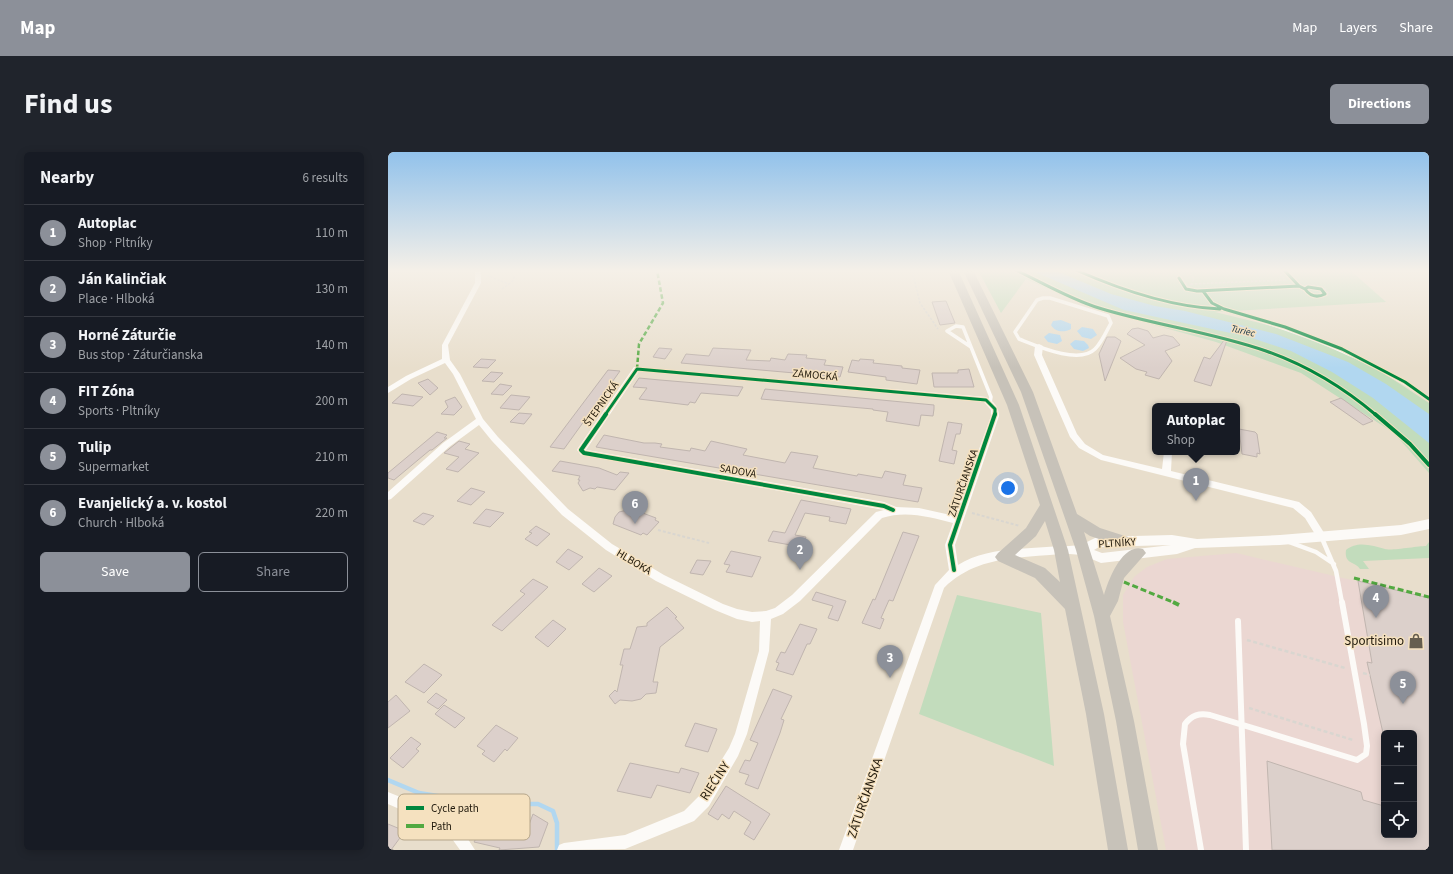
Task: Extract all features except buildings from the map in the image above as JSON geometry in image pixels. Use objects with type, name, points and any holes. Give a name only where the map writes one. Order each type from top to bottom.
[{"type":"main road","points":[[968,303],[1013,405],[1030,452],[1061,550],[1096,714],[1118,850]]},
{"type":"main road","points":[[984,303],[1027,392],[1073,518],[1102,616],[1126,721],[1148,850]]},
{"type":"main road","points":[[1047,505],[1031,532],[1003,557],[1040,573],[1074,607]]},
{"type":"main road","points":[[1073,518],[1095,532],[1123,541]]},
{"type":"main road","points":[[1102,616],[1110,601],[1116,577],[1138,553]]},
{"type":"street","points":[[388,391],[400,382],[420,371],[446,360],[445,345],[468,303]]},
{"type":"street","points":[[1039,346],[1038,355],[1073,435],[1082,446],[1101,458],[1296,505],[1308,515],[1321,536]]},
{"type":"street","name":"HLBOKÁ","points":[[446,360],[456,374],[480,420],[495,439],[565,512],[585,530],[609,547],[660,578],[719,607],[737,614],[752,617],[766,616],[779,611],[796,598],[872,521],[879,515],[892,510]]},
{"type":"street","name":"ZÁMOCKÁ","points":[[637,369],[980,398],[990,403]]},
{"type":"street","name":"ŠTEPNICKÁ","points":[[582,450],[637,369]]},
{"type":"street","name":"ZÁTURČIANSKA","points":[[954,570],[950,545],[995,416],[994,409],[990,403]]},
{"type":"street","points":[[388,497],[446,445],[480,420]]},
{"type":"street","name":"SADOVÁ","points":[[582,450],[584,453],[884,506],[892,510]]},
{"type":"street","points":[[1166,474],[1168,455]]},
{"type":"street","points":[[892,510],[916,512],[959,521]]},
{"type":"street","name":"PLTNÍKY","points":[[1082,550],[1101,558],[1177,549],[1197,544],[1280,540],[1401,530],[1429,524]]},
{"type":"street","name":"PLTNÍKY","points":[[1082,550],[1097,542],[1172,540],[1197,544]]},
{"type":"street","points":[[1061,550],[1082,550]]},
{"type":"street","name":"ZÁTURČIANSKA","points":[[846,850],[938,591],[943,581],[954,570],[976,560],[1061,550]]},
{"type":"street","name":"RIEČINY","points":[[564,850],[626,842],[689,816],[704,801],[734,752],[742,734],[764,652],[766,616]]},
{"type":"street","points":[[388,798],[398,802]]},
{"type":"street","points":[[461,840],[468,850]]},
{"type":"lane","points":[[1035,303],[1015,332],[1019,340],[1070,355],[1085,355],[1092,352],[1111,324],[1110,319],[1108,316],[1065,303]]},
{"type":"lane","points":[[1224,309],[1285,327],[1331,344],[1405,382],[1429,399]]},
{"type":"lane","points":[[971,347],[947,331],[956,326],[963,327],[971,347],[991,397],[990,403]]},
{"type":"lane","points":[[1201,850],[1183,744],[1185,724],[1189,718],[1200,713],[1358,760],[1366,754],[1367,746],[1356,671],[1334,564],[1321,536]]},
{"type":"lane","points":[[1280,540],[1316,552],[1334,564]]},
{"type":"lane","points":[[1238,621],[1240,724],[1246,850]]},
{"type":"path","points":[[920,303],[938,329]]},
{"type":"path","points":[[1212,303],[1224,309]]},
{"type":"path","points":[[963,511],[1024,528]]},
{"type":"path","points":[[658,530],[709,543]]},
{"type":"path","points":[[1239,638],[1370,675]]},
{"type":"path","points":[[1240,705],[1353,740]]},
{"type":"shaded area","points":[[1236,553],[1429,598],[1429,850],[1166,850],[1123,622],[1123,595],[1134,577],[1147,567],[1167,559]]},
{"type":"green space","points":[[995,303],[1009,303],[1001,313]]},
{"type":"green space","points":[[1080,303],[1376,303],[1215,312],[1296,333],[1322,342],[1350,354],[1404,386],[1429,403],[1429,473],[1394,433],[1301,373],[1216,342],[1092,308]]},
{"type":"green space","points":[[1429,542],[1429,558],[1363,561],[1369,569],[1360,569],[1348,560],[1346,555],[1346,550],[1360,544],[1393,549],[1426,546]]},
{"type":"green space","points":[[957,595],[1041,613],[1054,766],[919,714]]},
{"type":"water","name":"Turiec","points":[[1107,303],[1142,303],[1185,311],[1276,334],[1348,362],[1386,384],[1429,414],[1429,443],[1373,398],[1332,372],[1291,351],[1249,337],[1124,310]]},
{"type":"water","points":[[1061,320],[1071,324],[1071,329],[1060,331],[1051,325],[1053,321]]},
{"type":"water","points":[[1082,327],[1093,329],[1097,335],[1091,339],[1082,337],[1077,331]]},
{"type":"water","points":[[1049,333],[1060,335],[1062,341],[1057,344],[1048,342],[1044,337]]},
{"type":"water","points":[[1075,340],[1084,341],[1089,348],[1083,351],[1074,349],[1070,344]]},
{"type":"waterway","points":[[388,780],[419,793],[425,794]]},
{"type":"waterway","points":[[530,804],[538,804],[553,811],[557,823],[557,850]]},
{"type":"marked path","points":[[637,369],[639,344],[663,303]]},
{"type":"marked path","points":[[1354,578],[1429,597]]},
{"type":"marked path","points":[[1124,582],[1179,605]]},
{"type":"cycle path","points":[[1085,303],[1134,318],[1240,343],[1267,351],[1293,362],[1319,375],[1367,407],[1410,444],[1429,465]]},
{"type":"cycle path","points":[[1173,303],[1187,306],[1220,309]]},
{"type":"cycle path","points":[[1212,303],[1224,309],[1285,327],[1342,349],[1405,382],[1429,399]]},
{"type":"cycle path","points":[[893,510],[884,506],[584,453],[581,450],[637,369],[986,400],[995,409],[995,416],[950,545],[954,570]]},
{"type":"place","name":"Autoplac","points":[[1196,501]]},
{"type":"place","name":"Evanjelický a. v. kostol","points":[[635,524]]},
{"type":"place","name":"Ján Kalinčiak","points":[[800,570]]},
{"type":"place","name":"FIT Zóna","points":[[1376,618]]},
{"type":"place","name":"Sportisimo","points":[[1416,641]]},
{"type":"place","name":"Horné Záturčie","points":[[890,678]]},
{"type":"place","name":"Tulip","points":[[1403,704]]}]
